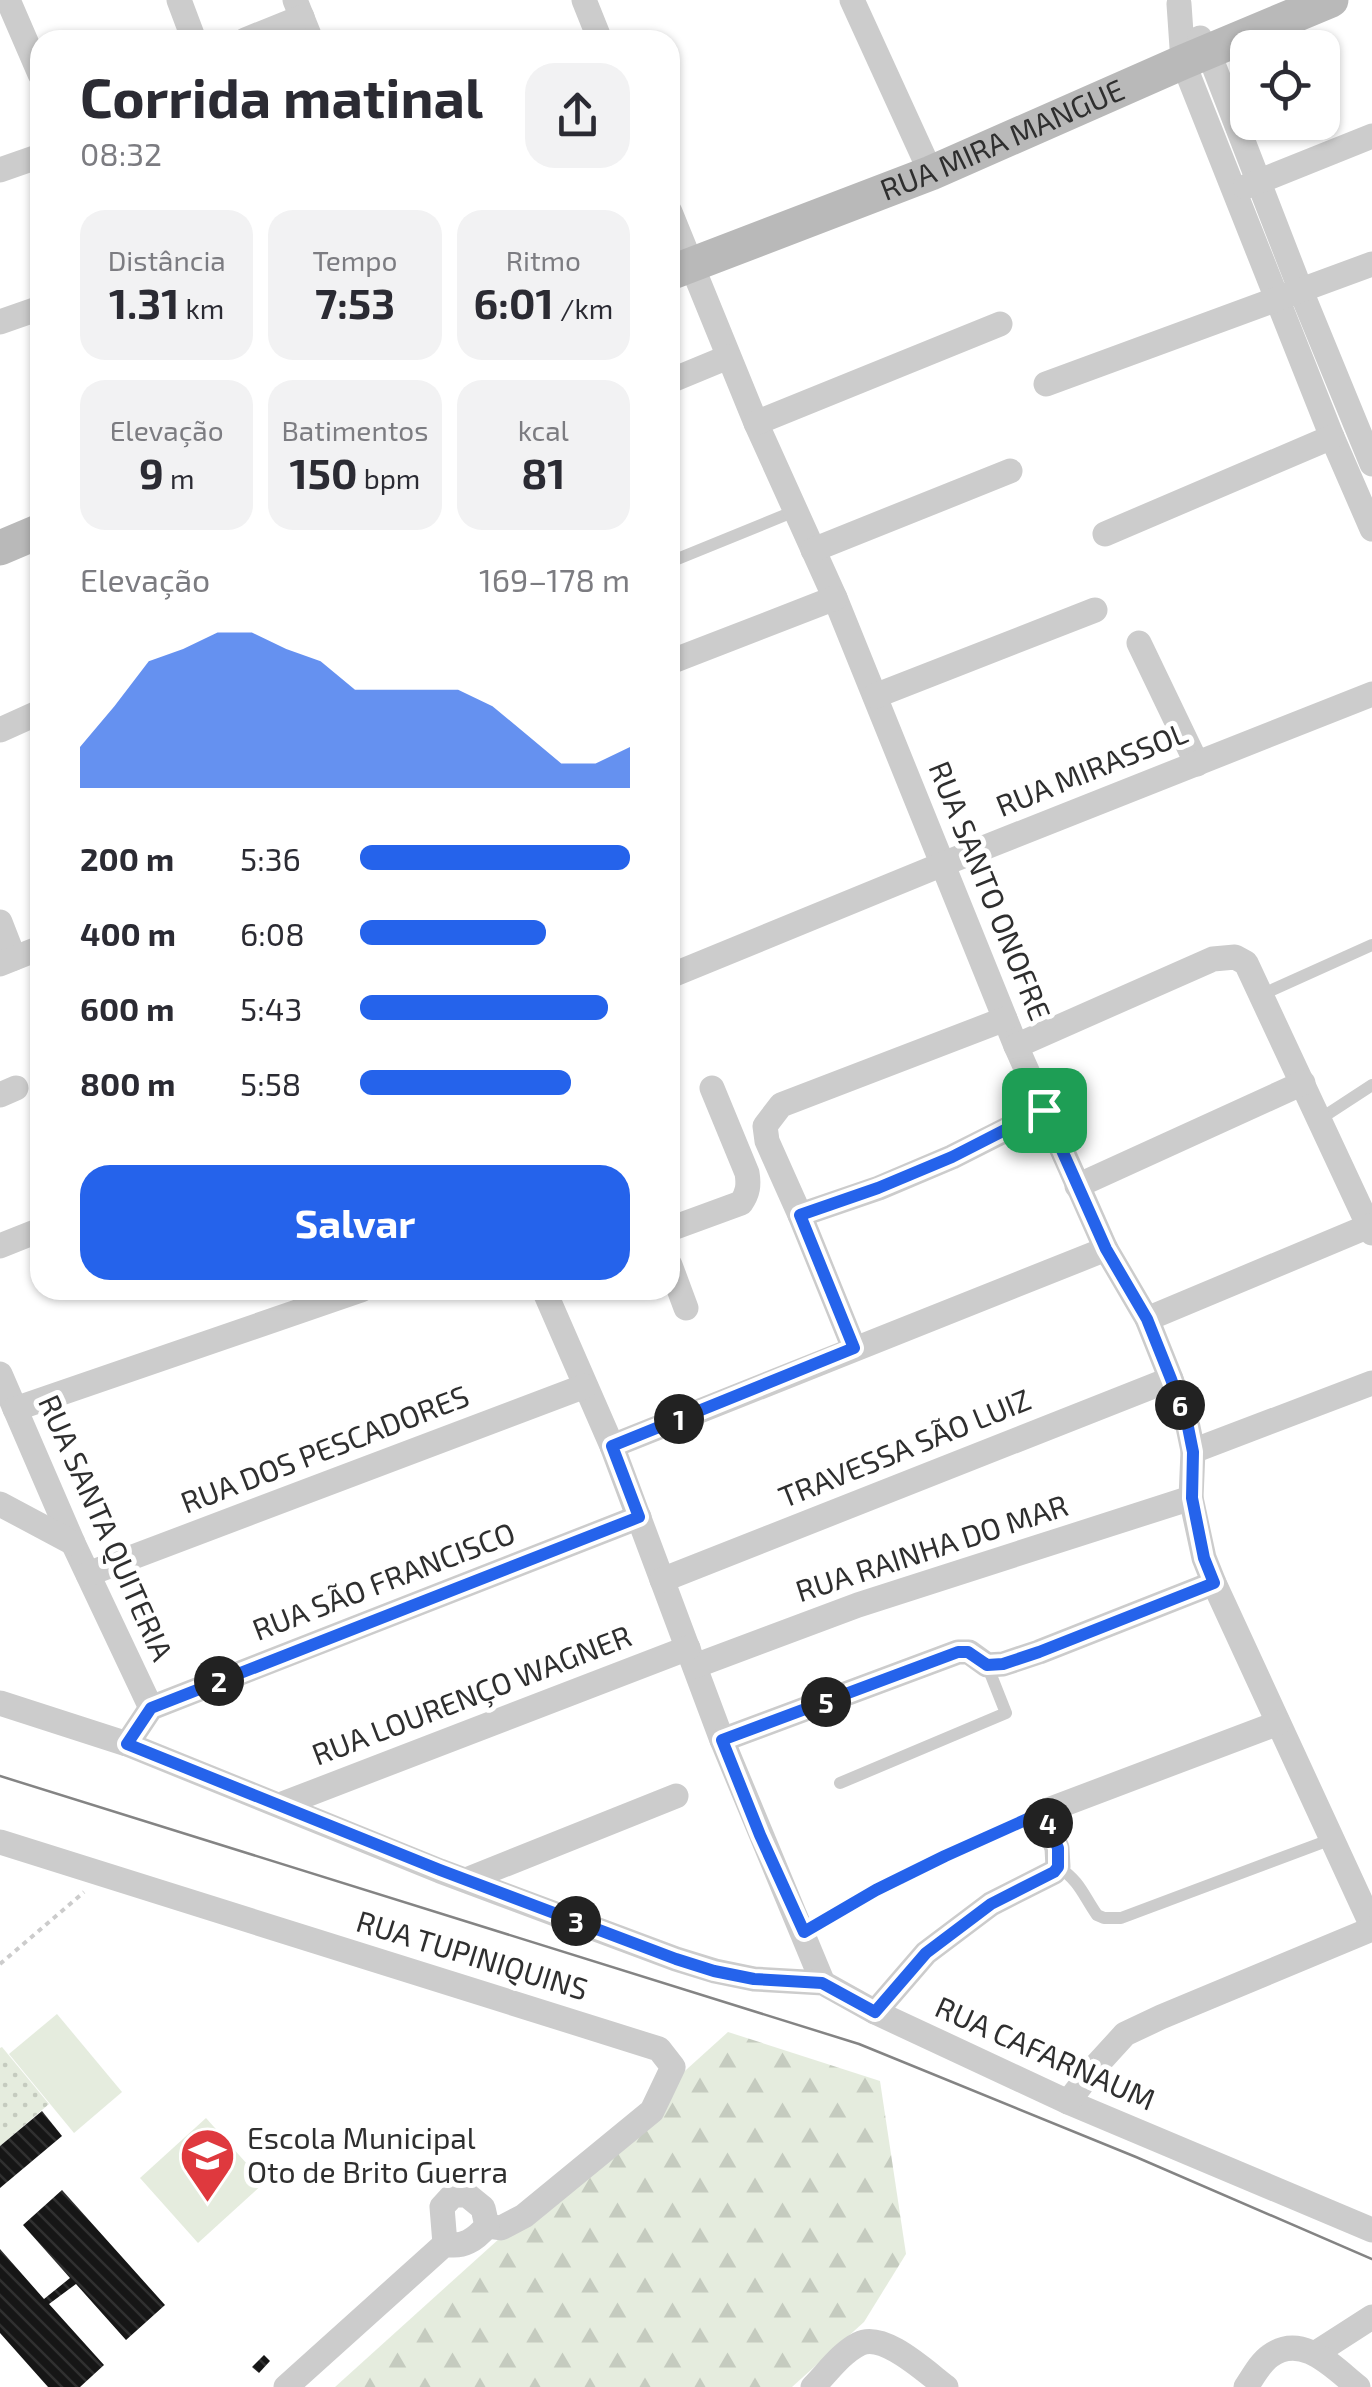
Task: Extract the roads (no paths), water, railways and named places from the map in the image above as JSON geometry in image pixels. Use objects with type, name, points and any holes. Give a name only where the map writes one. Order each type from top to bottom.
[{"type":"main road","name":"RUA MIRA MANGUE","points":[[681,269],[931,173],[1332,0]]},
{"type":"main road","points":[[0,548],[30,535]]},
{"type":"street","points":[[8,0],[30,51]]},
{"type":"street","points":[[179,0],[190,30]]},
{"type":"street","points":[[584,0],[596,30]]},
{"type":"street","points":[[852,0],[931,173]]},
{"type":"street","points":[[1178,2],[1290,295],[1332,437],[1372,529]]},
{"type":"street","points":[[273,30],[303,19]]},
{"type":"street","points":[[1248,186],[1372,136]]},
{"type":"street","points":[[0,170],[30,160]]},
{"type":"street","points":[[1046,384],[1372,264]]},
{"type":"street","name":"RUA SANTO ONOFRE","points":[[681,269],[728,356],[835,598],[1044,1110],[1106,1249],[1147,1319],[1188,1427],[1193,1452],[1192,1498],[1204,1558],[1372,1928]]},
{"type":"street","points":[[1290,295],[1372,464]]},
{"type":"street","points":[[0,322],[30,312]]},
{"type":"street","points":[[756,422],[1000,324]]},
{"type":"street","points":[[680,377],[728,356]]},
{"type":"street","points":[[1105,534],[1332,437]]},
{"type":"street","points":[[813,550],[1010,472]]},
{"type":"street","points":[[680,658],[835,598]]},
{"type":"street","points":[[875,696],[1094,610]]},
{"type":"street","points":[[1139,643],[1197,764]]},
{"type":"street","name":"RUA MIRASSOL","points":[[680,972],[1372,694]]},
{"type":"street","points":[[0,730],[30,716]]},
{"type":"street","points":[[0,922],[7,961]]},
{"type":"street","points":[[1016,1046],[1213,958],[1236,956],[1246,963],[1370,1229],[1147,1319]]},
{"type":"street","points":[[854,1348],[766,1141],[764,1126],[781,1105],[1005,1019]]},
{"type":"street","points":[[1078,1186],[1303,1083]]},
{"type":"street","points":[[680,1225],[740,1203],[746,1195],[747,1173],[712,1088]]},
{"type":"street","points":[[800,1215],[952,1157],[1044,1110]]},
{"type":"street","points":[[0,1246],[30,1234]]},
{"type":"street","points":[[612,1446],[1106,1249]]},
{"type":"street","points":[[680,1292],[686,1308]]},
{"type":"street","points":[[15,1409],[332,1300]]},
{"type":"street","points":[[548,1300],[612,1446],[722,1740],[822,1983]]},
{"type":"street","name":"RUA SANTA QUITERIA","points":[[0,1374],[73,1543],[151,1708]]},
{"type":"street","name":"TRAVESSA SÃO LUIZ","points":[[662,1580],[1171,1379]]},
{"type":"street","points":[[1193,1452],[1372,1383]]},
{"type":"street","name":"RUA DOS PESCADORES","points":[[88,1574],[585,1386]]},
{"type":"street","name":"RUA RAINHA DO MAR","points":[[692,1657],[1192,1498]]},
{"type":"street","points":[[0,1504],[73,1543]]},
{"type":"street","name":"RUA SÃO FRANCISCO","points":[[151,1708],[639,1517]]},
{"type":"street","points":[[722,1740],[958,1652],[968,1652],[987,1665],[1003,1664],[1214,1583]]},
{"type":"street","name":"RUA LOURENÇO WAGNER","points":[[280,1805],[692,1657]]},
{"type":"street","points":[[0,1703],[127,1744],[151,1708]]},
{"type":"street","points":[[875,2012],[926,1953],[991,1904],[1054,1872],[1058,1867],[1058,1848],[1043,1812],[1278,1723]]},
{"type":"street","name":"RUA CAFARNAUM","points":[[127,1744],[466,1880],[714,1971],[754,1979],[822,1983],[875,2012],[1068,2102],[1372,2230]]},
{"type":"street","points":[[466,1880],[676,1796]]},
{"type":"street","name":"RUA TUPINIQUINS","points":[[0,1842],[659,2049],[673,2067],[652,2111],[524,2216],[501,2228],[486,2226]]},
{"type":"street","points":[[1068,2102],[1125,2034],[1372,1928]]},
{"type":"street","points":[[454,2194],[467,2195],[484,2208],[486,2226],[468,2242],[445,2244],[442,2206],[454,2194]]},
{"type":"street","points":[[286,2387],[445,2244]]},
{"type":"street","points":[[1316,2353],[1372,2317]]},
{"type":"street","points":[[813,2387],[850,2350],[862,2342],[876,2340],[946,2387]]},
{"type":"street","points":[[1246,2387],[1267,2357],[1284,2348],[1316,2353],[1358,2387]]},
{"type":"lane","points":[[680,558],[796,511]]},
{"type":"lane","points":[[1261,995],[1372,946]]},
{"type":"lane","points":[[1320,1119],[1372,1084]]},
{"type":"lane","points":[[840,1783],[1006,1713],[987,1665]]},
{"type":"lane","points":[[804,1932],[876,1890],[1043,1812]]},
{"type":"lane","points":[[1058,1867],[1072,1876],[1098,1915],[1113,1919],[1332,1839]]},
{"type":"tram line","points":[[0,1776],[859,2044],[1372,2259]]},
{"type":"place","name":"Escola Municipal Oto de Brito Guerra","points":[[208,2205]]}]
